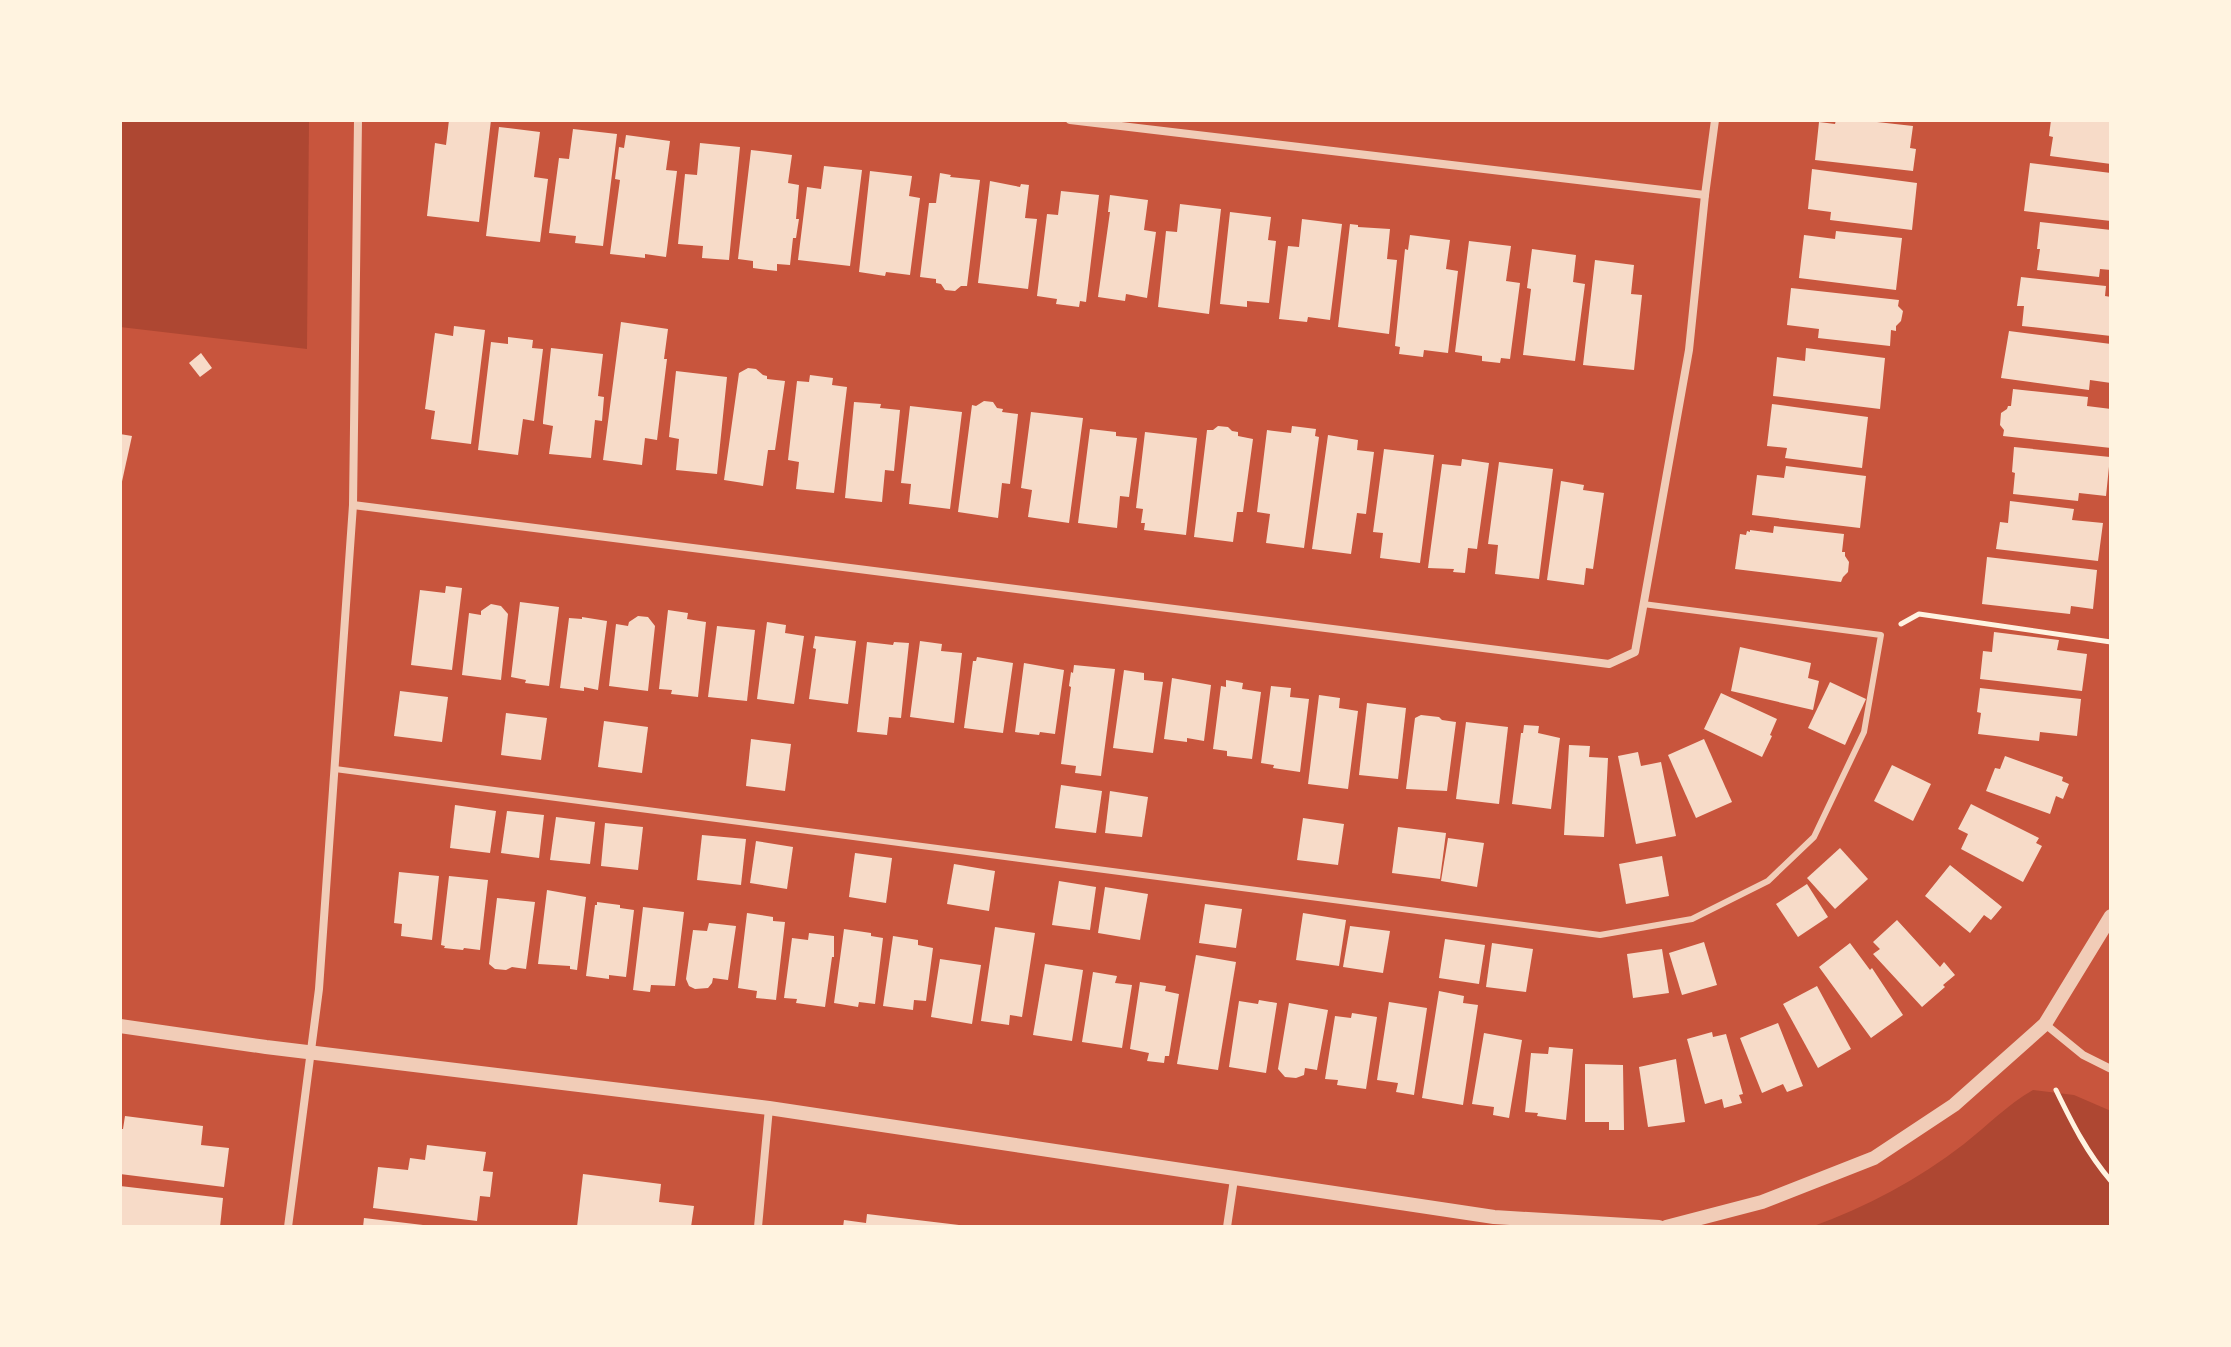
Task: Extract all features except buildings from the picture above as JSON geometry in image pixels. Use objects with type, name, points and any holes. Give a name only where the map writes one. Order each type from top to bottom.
[{"type":"street","points":[[288,1227],[319,989],[353,505],[358,120]]},
{"type":"street","points":[[1070,120],[1705,195]]},
{"type":"street","points":[[353,505],[1609,664],[1635,652],[1689,350],[1715,120]]},
{"type":"street","points":[[1666,1227],[1762,1202],[1874,1158],[1954,1105],[2045,1024],[2111,916]]},
{"type":"street","points":[[2045,1024],[2083,1055],[2111,1069]]},
{"type":"street","points":[[120,1026],[769,1108],[1494,1217],[1659,1227]]},
{"type":"street","points":[[758,1227],[769,1108]]},
{"type":"street","points":[[1227,1227],[1234,1179]]},
{"type":"lane","points":[[335,769],[1600,935],[1692,919],[1768,881],[1814,837],[1864,732],[1881,635],[1643,604]]},
{"type":"path","points":[[1881,635],[1919,614],[2111,642]]},
{"type":"path","points":[[2056,1090],[2093,1160],[2111,1181]]},
{"type":"shaded area","points":[[120,120],[309,120],[307,349],[120,327]]},
{"type":"shaded area","points":[[2033,1090],[2074,1095],[2111,1111],[2111,1227],[1811,1227],[1852,1211],[1910,1181]]}]
